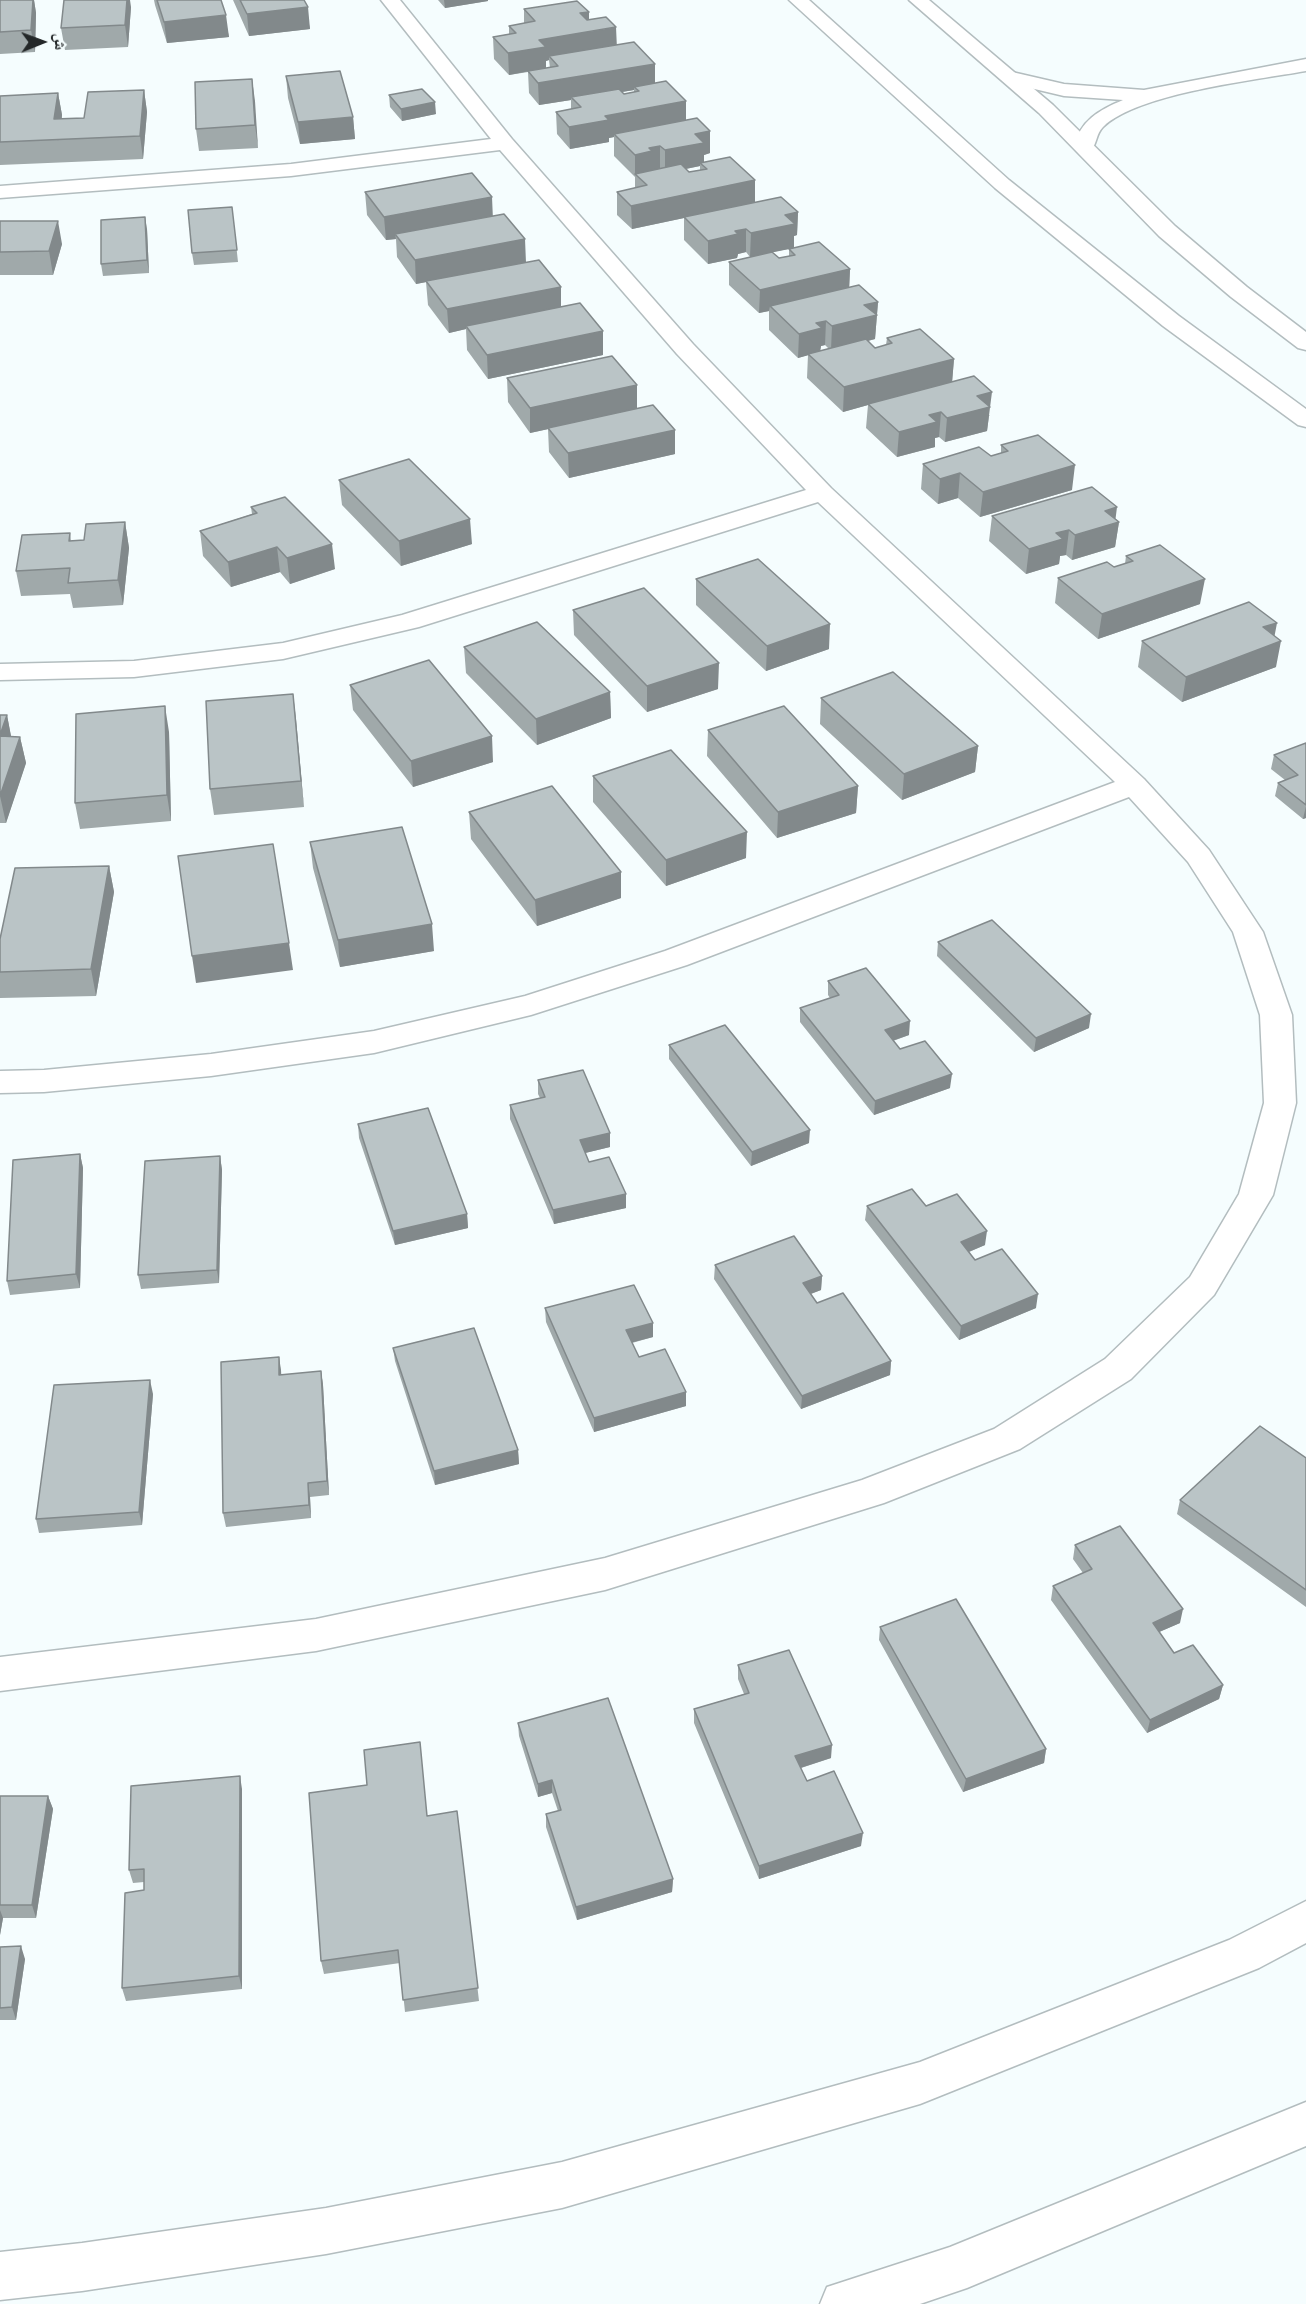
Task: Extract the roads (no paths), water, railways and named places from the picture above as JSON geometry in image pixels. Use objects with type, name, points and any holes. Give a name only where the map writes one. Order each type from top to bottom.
[{"type":"street","points":[[0,1674],[316,1635],[605,1574],[871,1492],[996,1443],[1118,1369],[1202,1286],[1256,1195],[1280,1103],[1276,1015],[1248,932],[1199,856],[1134,785],[822,493],[685,349],[505,143],[390,0]]},
{"type":"street","points":[[798,0],[1002,184],[1171,321],[1306,420]]},
{"type":"street","points":[[918,0],[1012,78],[1167,231],[1239,292],[1306,344]]},
{"type":"street","points":[[1084,147],[1092,129],[1109,113],[1150,96],[1306,65]]},
{"type":"street","points":[[1012,78],[1092,94],[1150,96]]},
{"type":"street","points":[[0,192],[291,170],[505,143]]},
{"type":"street","points":[[0,672],[134,669],[283,651],[410,621],[822,493]]},
{"type":"street","points":[[0,1082],[45,1081],[223,1064],[374,1042],[531,1005],[676,958],[1134,785]]},
{"type":"street","points":[[0,2276],[82,2267],[326,2231],[562,2185],[920,2083],[1244,1954],[1306,1921]]},
{"type":"street","points":[[844,2304],[950,2271],[1296,2135]]}]
